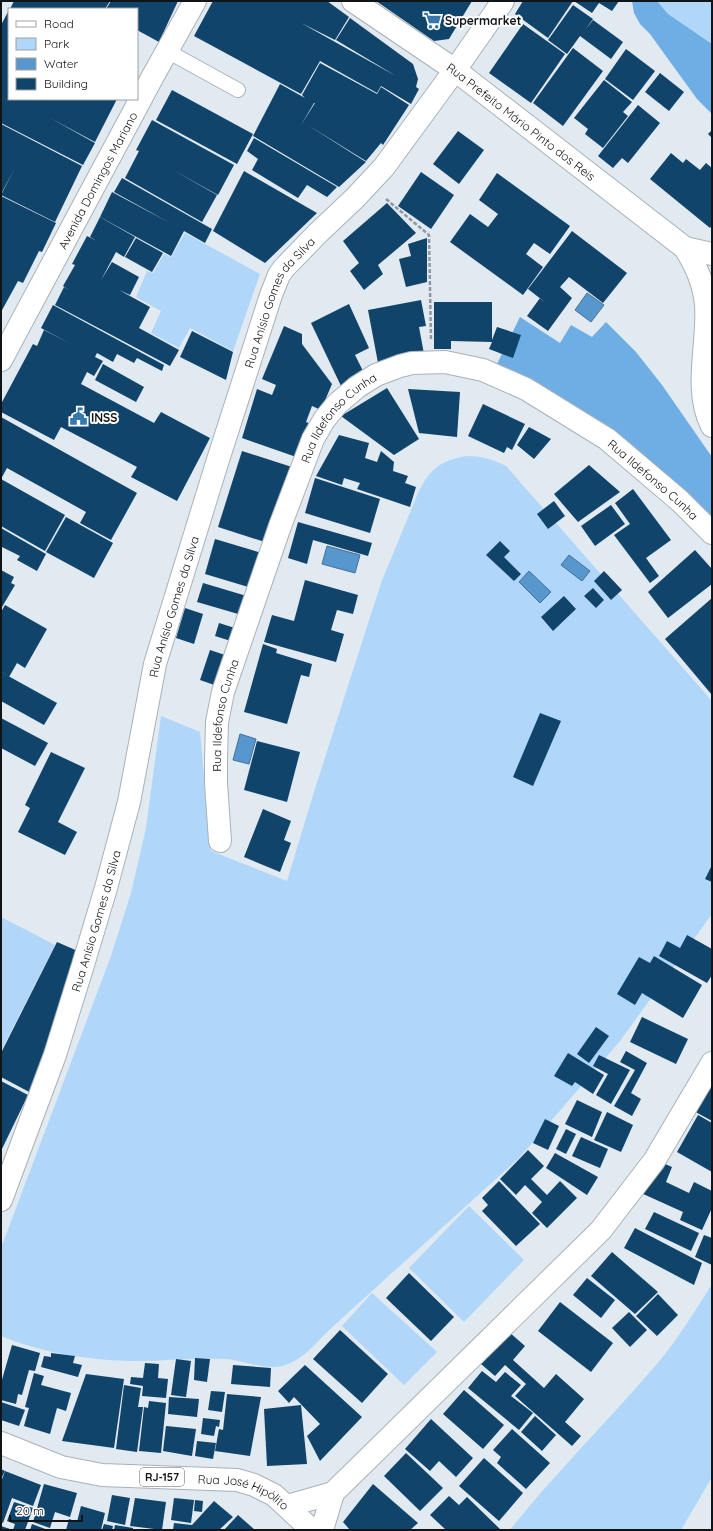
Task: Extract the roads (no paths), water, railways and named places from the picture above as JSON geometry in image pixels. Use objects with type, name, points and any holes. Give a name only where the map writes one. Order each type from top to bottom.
[{"type":"street","name":"Avenida Domingos Mariano","points":[[142,85],[166,51],[195,1]]},
{"type":"street","name":"Rua Prefeito Mário Pinto dos Reis","points":[[353,1],[455,70],[685,248]]},
{"type":"street","name":"Rua Anísio Gomes da Silva","points":[[1,1200],[55,1055],[96,923],[129,802],[155,664],[268,301],[279,275],[284,268],[384,167],[503,1]]},
{"type":"street","name":"Avenida Domingos Mariano","points":[[1,360],[134,100]]},
{"type":"street","points":[[685,248],[712,254]]},
{"type":"street","points":[[685,248],[695,263],[700,276],[706,306],[703,378],[705,407],[712,426]]},
{"type":"street","points":[[703,378],[712,352]]},
{"type":"street","name":"Rua Ildefonso Cunha","points":[[220,841],[216,759],[217,722],[223,692],[280,526],[313,439],[324,420],[337,404],[357,387],[376,375],[412,363],[445,362],[483,370],[526,390],[607,439],[680,501],[712,533]]},
{"type":"street","points":[[287,1506],[333,1493],[601,1230],[654,1161],[712,1063]]},
{"type":"street","name":"Rua José Hipólito","points":[[1,1443],[62,1467],[102,1475],[237,1480],[254,1485],[274,1495],[312,1530]]},
{"type":"street","points":[[322,1530],[333,1493]]},
{"type":"lane","points":[[166,51],[238,90]]},
{"type":"water","points":[[587,293],[604,305],[591,322],[575,310]]},
{"type":"water","points":[[327,546],[360,555],[355,573],[322,564]]},
{"type":"water","points":[[569,555],[590,571],[582,581],[561,565]]},
{"type":"water","points":[[529,571],[551,592],[540,603],[519,582]]},
{"type":"water","points":[[240,734],[256,739],[249,764],[233,760]]},
{"type":"place","name":"Supermarket","points":[[432,20]]},
{"type":"place","name":"INSS","points":[[78,417]]}]
